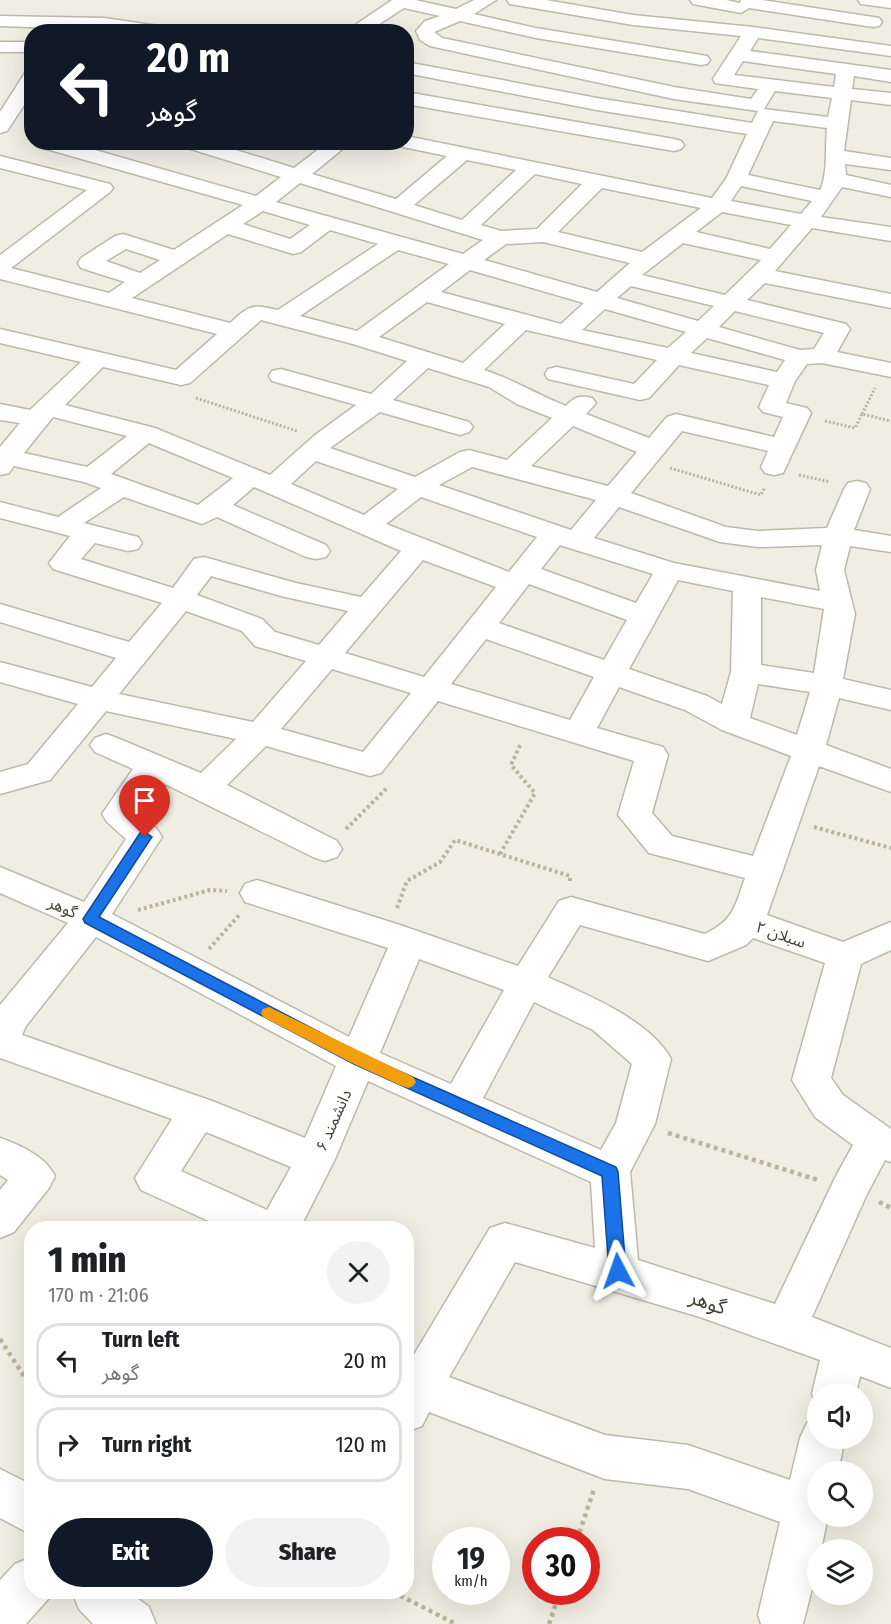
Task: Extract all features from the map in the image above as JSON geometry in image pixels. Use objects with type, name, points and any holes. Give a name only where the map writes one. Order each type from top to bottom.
[{"type":"street","points":[[63,24],[73,0]]},
{"type":"street","points":[[487,0],[457,16],[443,19],[425,31],[426,36],[436,42],[674,93],[756,106],[769,86]]},
{"type":"street","points":[[516,0],[633,20],[753,32],[891,51]]},
{"type":"street","points":[[699,0],[747,4],[873,22]]},
{"type":"street","points":[[867,0],[890,2]]},
{"type":"street","points":[[366,24],[402,1],[457,16],[536,33],[701,60],[656,114]]},
{"type":"street","points":[[567,98],[594,76],[633,20],[653,4]]},
{"type":"street","points":[[722,29],[747,4]]},
{"type":"street","points":[[0,21],[37,24]]},
{"type":"street","points":[[753,32],[722,79],[891,99]]},
{"type":"street","points":[[414,59],[436,42]]},
{"type":"street","points":[[812,65],[821,42]]},
{"type":"street","points":[[0,47],[24,47]]},
{"type":"street","points":[[739,55],[891,76]]},
{"type":"street","points":[[414,67],[567,98],[757,130]]},
{"type":"street","points":[[557,374],[640,393],[673,357],[760,275],[826,198],[836,179],[834,156],[846,70]]},
{"type":"street","points":[[414,100],[681,142]]},
{"type":"street","points":[[414,114],[430,103]]},
{"type":"street","points":[[0,128],[24,104]]},
{"type":"street","points":[[565,333],[646,260],[717,206],[736,179],[766,114],[838,120],[859,118]]},
{"type":"street","points":[[495,160],[530,119]]},
{"type":"street","points":[[638,188],[656,166],[681,142],[694,120]]},
{"type":"street","points":[[0,133],[24,138]]},
{"type":"street","points":[[414,144],[717,206],[891,234]]},
{"type":"street","points":[[725,147],[748,152]]},
{"type":"street","points":[[71,150],[702,330],[811,357],[891,370]]},
{"type":"street","points":[[92,156],[101,150]]},
{"type":"street","points":[[219,150],[500,238],[543,236],[646,260]]},
{"type":"street","points":[[115,299],[259,204],[331,150]]},
{"type":"street","points":[[399,207],[463,153]]},
{"type":"street","points":[[834,156],[891,164]]},
{"type":"street","points":[[0,162],[103,188],[0,266]]},
{"type":"street","points":[[467,227],[531,166]]},
{"type":"street","points":[[736,179],[826,198]]},
{"type":"street","points":[[836,179],[891,191]]},
{"type":"street","points":[[543,236],[598,180]]},
{"type":"street","points":[[226,226],[293,247],[327,223]]},
{"type":"street","points":[[678,235],[776,257]]},
{"type":"street","points":[[361,339],[500,238]]},
{"type":"street","points":[[143,281],[89,263],[123,241],[177,258]]},
{"type":"street","points":[[282,318],[394,243]]},
{"type":"street","points":[[0,272],[115,299],[234,331]]},
{"type":"street","points":[[760,275],[891,301]]},
{"type":"street","points":[[0,672],[98,699],[260,734],[370,765],[519,578],[613,496],[676,422],[778,458],[798,413],[772,407],[783,381],[838,329],[626,278]]},
{"type":"street","points":[[424,294],[565,333],[783,381]]},
{"type":"street","points":[[0,357],[9,338],[181,378],[256,312],[361,339],[498,382],[518,395],[648,455]]},
{"type":"street","points":[[468,372],[521,322]]},
{"type":"street","points":[[2,459],[42,413],[98,359]]},
{"type":"street","points":[[2,459],[92,476],[202,516],[319,446],[376,403],[423,359]]},
{"type":"street","points":[[281,376],[460,427]]},
{"type":"street","points":[[512,470],[602,384]]},
{"type":"street","points":[[0,412],[42,413],[146,434],[263,480],[418,548],[644,616]]},
{"type":"street","points":[[92,476],[146,434]]},
{"type":"street","points":[[319,446],[418,486],[669,570],[837,603]]},
{"type":"street","points":[[368,525],[418,486],[469,458],[613,496],[703,526],[720,534],[758,538],[838,536],[891,544]]},
{"type":"street","points":[[121,486],[75,530],[63,563],[180,599],[252,625],[264,639],[652,755],[635,815],[662,845],[764,871]]},
{"type":"street","points":[[747,922],[782,819],[809,750],[827,685],[840,614],[830,570],[838,536],[857,489]]},
{"type":"street","points":[[216,507],[316,551]]},
{"type":"street","points":[[0,510],[128,543]]},
{"type":"street","points":[[205,788],[260,734],[418,548]]},
{"type":"street","points":[[0,783],[39,772],[180,599],[204,565],[291,590],[368,607]]},
{"type":"street","points":[[578,733],[669,570]]},
{"type":"street","points":[[733,723],[746,672],[747,586]]},
{"type":"street","points":[[0,614],[135,654]]},
{"type":"street","points":[[481,627],[696,703],[733,723],[891,781]]},
{"type":"street","points":[[746,672],[827,685],[891,700]]},
{"type":"street","points":[[106,746],[205,788],[325,849]]},
{"type":"street","points":[[152,767],[119,814],[145,837],[91,919],[10,1019],[0,1043],[198,1112],[315,1159]]},
{"type":"street","name":"گوهر","points":[[0,879],[91,919],[359,1060],[610,1172]]},
{"type":"street","points":[[257,893],[398,938],[525,983],[606,1020],[652,1059],[635,1124],[610,1172],[618,1271]]},
{"type":"street","points":[[459,1105],[525,983],[571,910]]},
{"type":"street","name":"سبلان ۲","points":[[571,910],[708,948],[733,936],[747,922],[845,956]]},
{"type":"street","points":[[785,1329],[849,1190],[884,1143],[829,1106],[811,1080],[845,956],[891,935]]},
{"type":"street","name":"دانشمند ۶","points":[[283,1221],[315,1159],[359,1060],[398,938]]},
{"type":"street","points":[[198,1112],[155,1178],[250,1221]]},
{"type":"street","points":[[0,1155],[35,1176],[0,1220]]},
{"type":"street","name":"گوهر","points":[[414,1388],[505,1241],[618,1271],[844,1349],[891,1368]]},
{"type":"street","points":[[836,1383],[844,1349]]},
{"type":"street","points":[[414,1394],[605,1457],[688,1467],[807,1509],[782,1615]]},
{"type":"street","points":[[0,1492],[24,1507]]},
{"type":"street","points":[[0,1616],[24,1590]]},
{"type":"street","points":[[103,1599],[132,1624]]},
{"type":"path","points":[[181,378],[184,394],[319,446]]},
{"type":"path","points":[[798,413],[855,429],[862,414],[891,421]]},
{"type":"path","points":[[648,455],[761,495],[778,458]]},
{"type":"path","points":[[500,854],[535,793],[511,765],[532,719]]},
{"type":"path","points":[[782,819],[891,848]]},
{"type":"path","points":[[398,938],[407,881],[440,862],[455,840],[570,876],[571,910]]},
{"type":"path","points":[[91,919],[160,905],[210,890],[257,893]]},
{"type":"path","points":[[190,972],[257,893]]},
{"type":"path","points":[[635,1124],[849,1190],[891,1208]]},
{"type":"path","points":[[0,1339],[24,1376]]},
{"type":"path","points":[[581,1527],[605,1457]]},
{"type":"path","points":[[407,1599],[456,1624]]},
{"type":"path","points":[[549,1624],[556,1605]]},
{"type":"slow traffic","points":[[269,1013],[359,1060],[408,1082]]},
{"type":"route","points":[[145,837],[91,919],[359,1060],[610,1172],[618,1271]]}]
